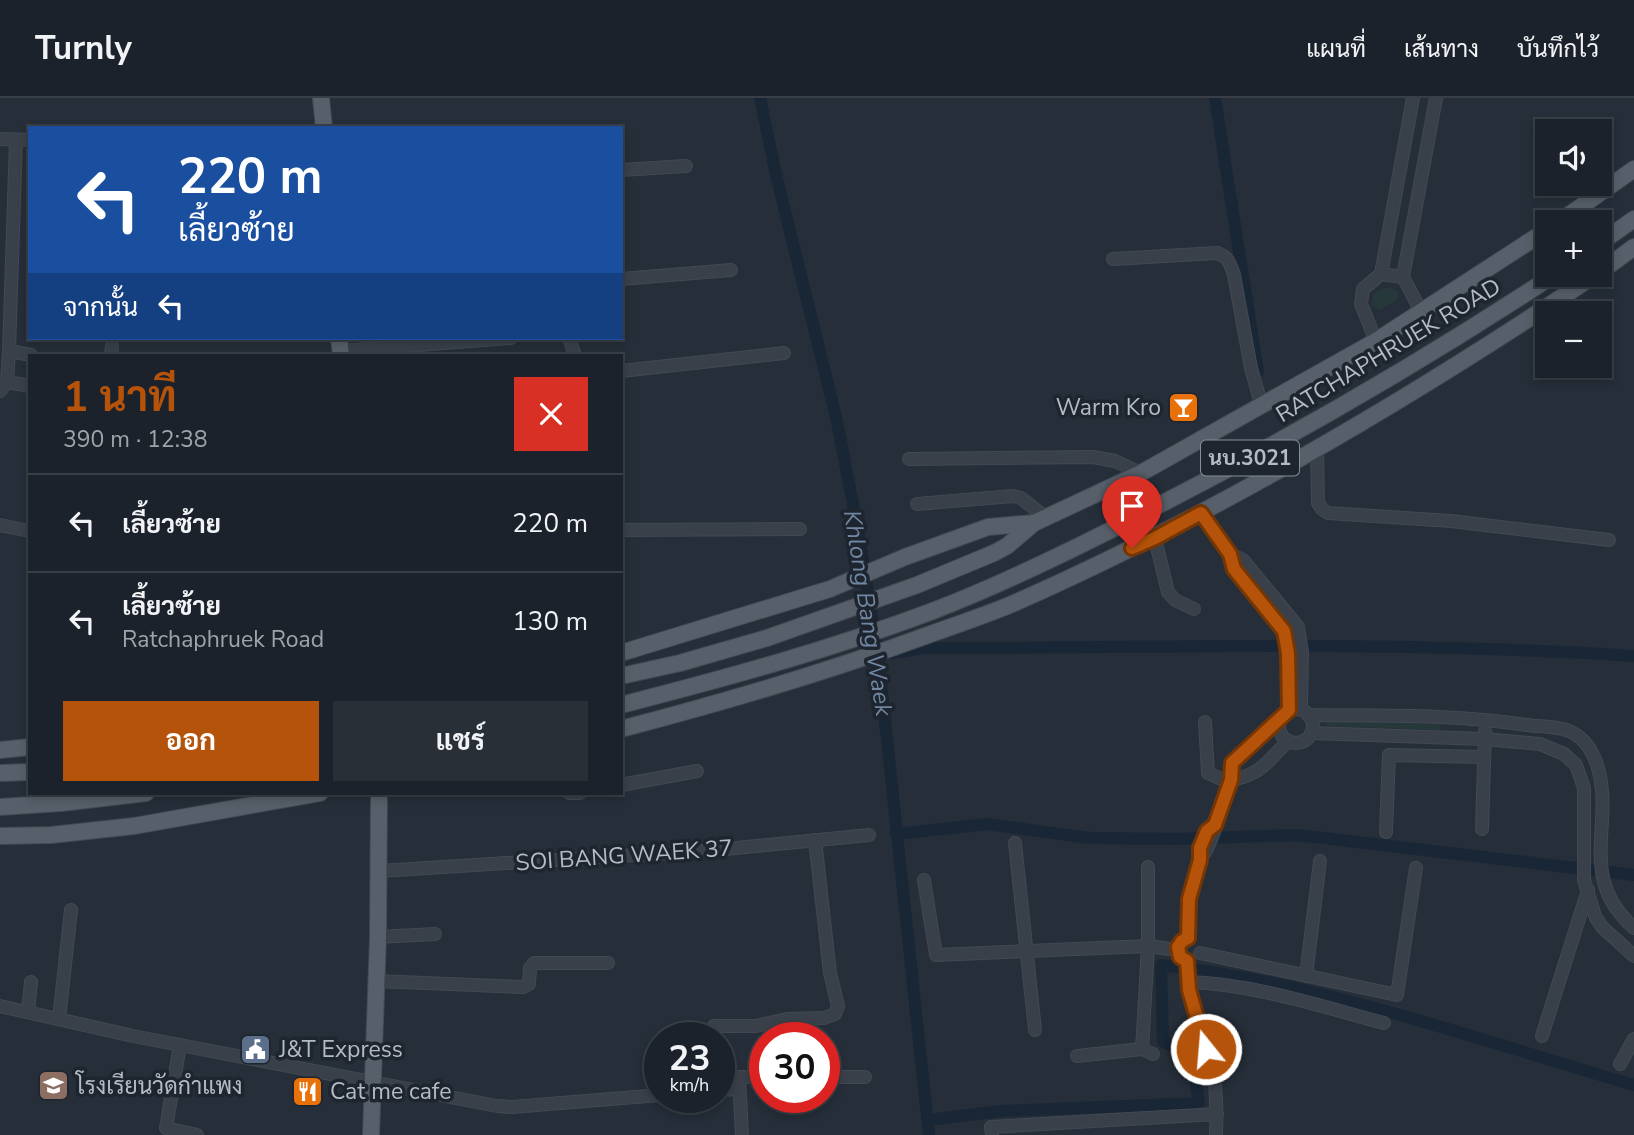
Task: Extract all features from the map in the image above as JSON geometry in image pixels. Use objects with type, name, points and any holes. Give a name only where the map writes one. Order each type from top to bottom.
[{"type":"main road","points":[[321,98],[324,126]]},
{"type":"main road","points":[[1576,210],[1634,169]]},
{"type":"main road","points":[[1612,235],[1633,220]]},
{"type":"main road","name":"RATCHAPHRUEK ROAD","points":[[623,676],[680,663],[767,638],[917,585],[993,554],[1040,520],[1141,473],[1376,341],[1535,238]]},
{"type":"main road","name":"RATCHAPHRUEK ROAD","points":[[1612,262],[1634,247]]},
{"type":"main road","name":"RATCHAPHRUEK ROAD","points":[[623,704],[799,658],[931,611],[1005,580],[1110,531],[1285,439],[1457,338],[1536,287]]},
{"type":"main road","name":"RATCHAPHRUEK ROAD","points":[[623,728],[861,660],[1017,602],[1155,538],[1201,513],[1457,366],[1576,287]]},
{"type":"main road","name":"RATCHAPHRUEK ROAD","points":[[623,652],[830,589],[905,557],[988,527],[1040,520]]},
{"type":"main road","points":[[0,750],[28,747]]},
{"type":"main road","points":[[0,773],[28,772]]},
{"type":"main road","points":[[0,807],[129,795]]},
{"type":"main road","points":[[253,804],[278,795]]},
{"type":"main road","points":[[0,836],[51,835],[134,826],[308,795]]},
{"type":"main road","points":[[371,1135],[380,871],[379,795]]},
{"type":"street","points":[[1376,341],[1361,304],[1363,289],[1381,274],[1413,98]]},
{"type":"street","points":[[1422,313],[1403,277],[1437,98]]},
{"type":"street","points":[[0,139],[28,140]]},
{"type":"street","points":[[16,140],[9,351],[3,386],[28,386]]},
{"type":"street","points":[[623,170],[686,166]]},
{"type":"street","points":[[1113,258],[1217,253],[1229,260],[1251,368],[1262,407]]},
{"type":"street","points":[[623,279],[731,270]]},
{"type":"street","points":[[1381,274],[1403,277]]},
{"type":"street","points":[[340,348],[477,340]]},
{"type":"street","points":[[9,351],[28,354]]},
{"type":"street","points":[[623,371],[784,353]]},
{"type":"street","points":[[1317,447],[1318,503],[1328,513],[1451,521],[1609,540]]},
{"type":"street","points":[[909,459],[1093,457],[1115,461],[1141,473]]},
{"type":"street","points":[[917,504],[1013,496],[1021,498],[1040,520]]},
{"type":"street","points":[[1201,513],[1230,554],[1234,569],[1284,631],[1295,713]]},
{"type":"street","points":[[0,525],[28,531]]},
{"type":"street","points":[[623,530],[800,529]]},
{"type":"street","points":[[1155,538],[1168,592],[1175,600],[1194,609]]},
{"type":"street","points":[[1188,938],[1189,899],[1200,860],[1207,852],[1230,781],[1232,763],[1295,713],[1302,652],[1298,627],[1243,560],[1230,554]]},
{"type":"street","points":[[1295,713],[1312,722],[1311,733],[1304,741],[1293,743],[1280,734],[1279,723],[1295,713],[1485,719],[1569,731],[1583,742],[1597,763],[1603,790],[1600,843],[1603,880],[1618,914],[1634,928]]},
{"type":"street","points":[[1482,829],[1485,719]]},
{"type":"street","points":[[1205,722],[1208,773],[1230,781],[1257,772],[1288,741]]},
{"type":"street","points":[[1311,733],[1485,739],[1540,744],[1563,754],[1576,765],[1584,788],[1585,885],[1595,916],[1602,927],[1634,956]]},
{"type":"street","points":[[1386,832],[1389,755],[1483,757]]},
{"type":"street","points":[[623,785],[697,771]]},
{"type":"street","name":"SOI BANG WAEK 37","points":[[380,871],[715,850],[869,835]]},
{"type":"street","points":[[735,1026],[756,1026],[787,1018],[824,1018],[835,1014],[838,1006],[830,974],[815,840]]},
{"type":"street","points":[[1015,843],[1035,1030]]},
{"type":"street","points":[[1306,976],[1320,861]]},
{"type":"street","points":[[1077,1056],[1147,1051],[1148,867]]},
{"type":"street","points":[[1200,953],[1396,995],[1416,868]]},
{"type":"street","points":[[924,880],[936,956],[1148,946],[1177,950]]},
{"type":"street","points":[[1585,885],[1603,880]]},
{"type":"street","points":[[1542,1036],[1585,885]]},
{"type":"street","points":[[59,1019],[71,910]]},
{"type":"street","points":[[378,937],[435,934]]},
{"type":"street","points":[[1177,950],[1182,941],[1188,938]]},
{"type":"street","points":[[1188,938],[1198,943],[1200,953]]},
{"type":"street","points":[[1177,950],[1180,957],[1187,961],[1194,960],[1200,953]]},
{"type":"street","points":[[1187,961],[1191,998],[1212,1066],[1217,1114],[1216,1135]]},
{"type":"street","points":[[376,981],[523,987],[528,984],[530,968],[534,963],[608,963]]},
{"type":"street","points":[[28,1011],[31,982]]},
{"type":"street","points":[[1188,982],[1213,983],[1292,998],[1384,1023]]},
{"type":"street","points":[[0,1006],[180,1045],[512,1107],[644,1096]]},
{"type":"street","points":[[1620,1064],[1634,1039]]},
{"type":"street","points":[[180,1045],[166,1128],[197,1135]]},
{"type":"street","points":[[741,1135],[739,1077],[749,1077]]},
{"type":"street","points":[[840,1077],[864,1077]]},
{"type":"street","points":[[992,1135],[991,1127],[1217,1114]]},
{"type":"street","points":[[1089,1120],[1090,1135]]},
{"type":"shaded area","points":[[1391,287],[1398,292],[1399,298],[1380,310],[1371,306],[1377,291]]},
{"type":"shaded area","points":[[1327,720],[1441,723],[1440,730],[1327,726]]},
{"type":"waterway","name":"Khlong Bang Waek","points":[[760,98],[777,179],[837,421],[859,536],[878,655],[929,1135]]},
{"type":"waterway","points":[[1215,98],[1258,372]]},
{"type":"waterway","points":[[892,653],[925,648],[1368,646],[1634,656]]},
{"type":"waterway","points":[[896,834],[987,824],[1090,838],[1178,839],[1298,835],[1634,875]]},
{"type":"waterway","points":[[928,1120],[1001,1111],[1199,1103],[1195,1077],[1185,1051],[1163,1042],[1161,965],[1221,973],[1341,999],[1634,1085]]},
{"type":"place","name":"Warm Kro","points":[[1184,407]]},
{"type":"place","name":"J&T Express","points":[[256,1049]]},
{"type":"place","name":"โรงเรียนวัดกำแพง","points":[[53,1086]]},
{"type":"place","name":"Cat me cafe","points":[[307,1091]]},
{"type":"route","points":[[1132,548],[1201,513],[1230,554],[1234,569],[1284,631],[1288,653],[1289,710],[1232,763],[1231,780],[1215,825],[1207,831],[1200,848],[1200,860],[1189,899],[1188,938],[1179,943],[1177,950],[1180,957],[1187,961],[1189,990],[1206,1049]]}]
